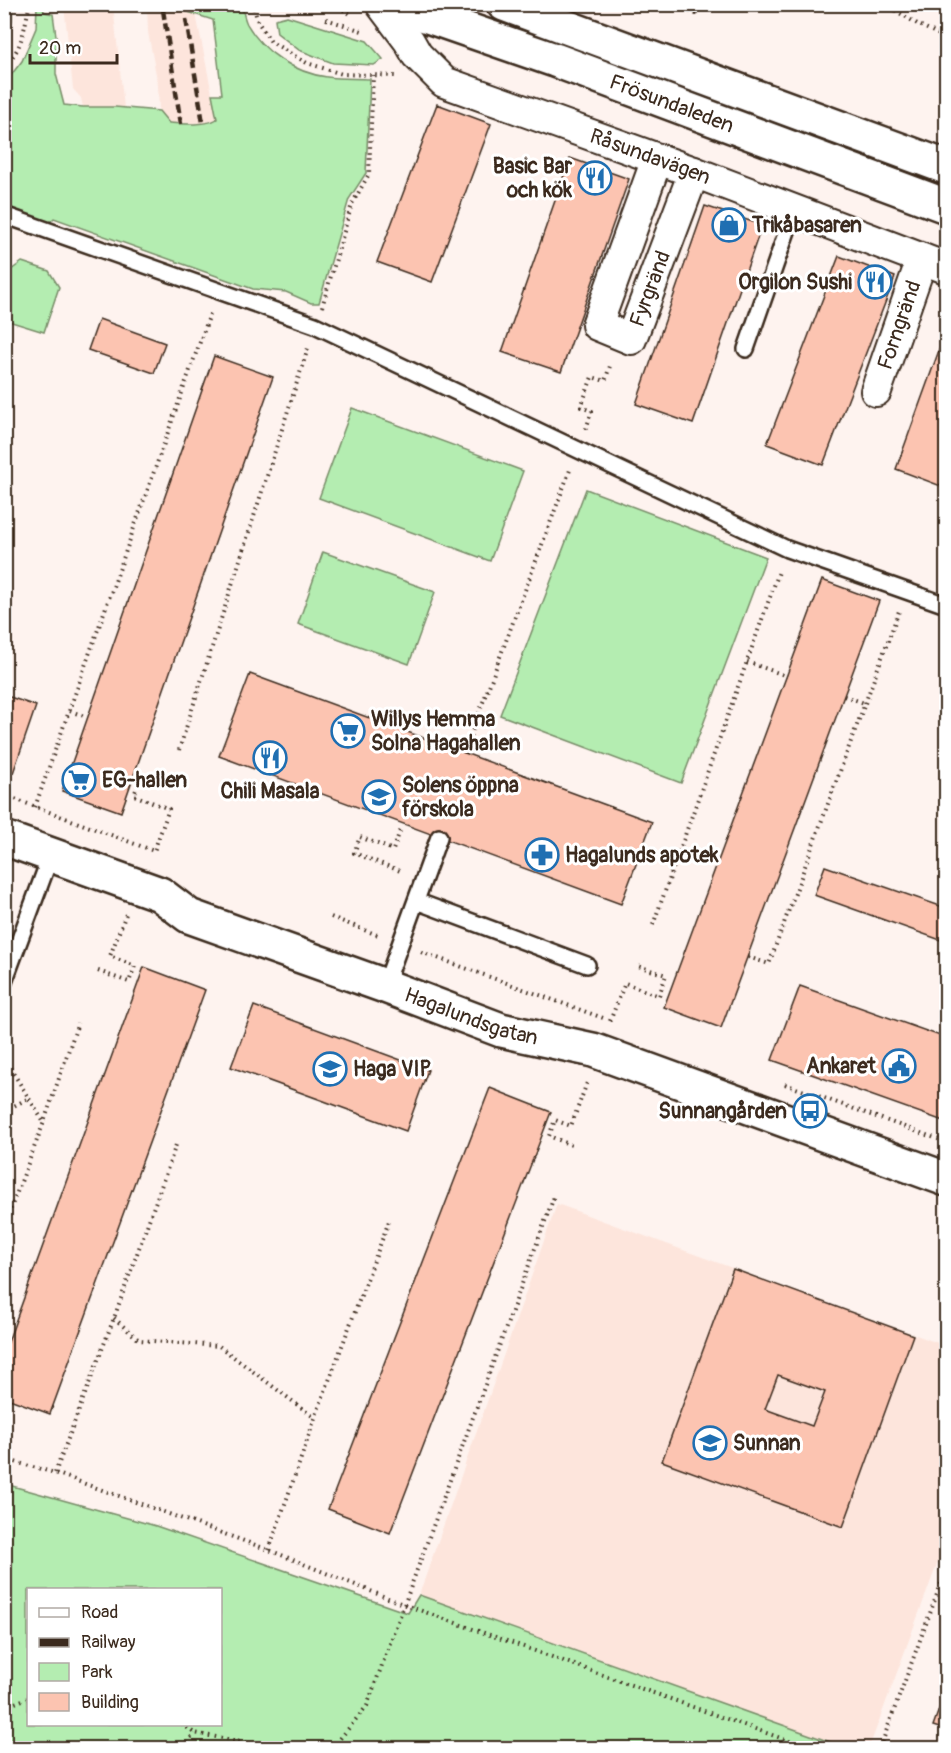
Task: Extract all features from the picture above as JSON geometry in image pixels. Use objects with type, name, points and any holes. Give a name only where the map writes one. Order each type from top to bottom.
[{"type":"main road","name":"Frösundaleden","points":[[393,4],[555,60],[946,206]]},
{"type":"main road","name":"Frösundaleden","points":[[504,4],[946,167]]},
{"type":"main road","name":"Hagalundsgatan","points":[[4,838],[160,894],[189,916],[501,1030],[593,1050],[946,1179]]},
{"type":"street","name":"Råsundavägen","points":[[381,4],[417,55],[444,81],[934,263]]},
{"type":"street","name":"Fyrgränd","points":[[657,159],[597,325],[632,339],[694,172]]},
{"type":"street","name":"Forngränd","points":[[876,391],[934,263]]},
{"type":"lane","points":[[746,349],[794,211]]},
{"type":"lane","points":[[4,215],[315,325],[787,549],[946,605]]},
{"type":"lane","points":[[385,986],[439,837]]},
{"type":"lane","points":[[4,982],[51,855]]},
{"type":"lane","points":[[416,901],[587,964]]},
{"type":"path","points":[[673,4],[696,14],[700,4]]},
{"type":"path","points":[[885,4],[946,38]]},
{"type":"path","points":[[4,65],[11,60],[18,48],[29,8]]},
{"type":"path","points":[[254,8],[258,22],[271,42],[307,63],[342,74],[401,77]]},
{"type":"path","points":[[326,19],[370,34]]},
{"type":"path","points":[[324,304],[352,204],[369,174],[373,75]]},
{"type":"path","points":[[35,807],[219,291]]},
{"type":"path","points":[[179,750],[315,325]]},
{"type":"path","points":[[592,411],[581,407],[592,377],[605,381]]},
{"type":"path","points":[[464,753],[578,450]]},
{"type":"path","points":[[653,925],[787,549]]},
{"type":"path","points":[[748,957],[769,964],[906,591]]},
{"type":"path","points":[[747,662],[787,676]]},
{"type":"path","points":[[844,696],[864,703]]},
{"type":"path","points":[[70,711],[87,717]]},
{"type":"path","points":[[4,795],[154,851],[169,809],[134,795],[142,775],[166,785]]},
{"type":"path","points":[[400,831],[393,850],[360,837],[354,853],[424,879]]},
{"type":"path","points":[[98,971],[129,982],[135,966],[110,956],[127,912]]},
{"type":"path","points":[[610,1021],[625,983],[659,996],[666,975],[638,966]]},
{"type":"path","points":[[4,1226],[44,1122],[78,1023]]},
{"type":"path","points":[[4,1058],[44,1122]]},
{"type":"path","points":[[571,1145],[549,1136],[555,1120],[571,1126],[588,1078]]},
{"type":"path","points":[[4,1111],[29,1098]]},
{"type":"path","points":[[55,1473],[177,1142]]},
{"type":"path","points":[[326,1749],[334,1746],[368,1706],[555,1194]]},
{"type":"path","points":[[269,1550],[388,1221]]},
{"type":"path","points":[[114,1318],[140,1340],[219,1346],[315,1418]]},
{"type":"path","points":[[4,1459],[55,1473],[269,1550],[405,1605],[809,1749]]},
{"type":"path","points":[[880,1749],[946,1570]]},
{"type":"path","points":[[4,1707],[27,1698]]},
{"type":"path","points":[[184,1726],[194,1733],[244,1742],[256,1749]]},
{"type":"path","points":[[184,1749],[194,1733]]},
{"type":"shaded area","points":[[64,5],[111,5],[114,14],[124,108],[83,107],[81,98],[73,89]]},
{"type":"shaded area","points":[[147,5],[166,5],[196,14],[217,119],[211,123],[169,123],[159,111],[158,85],[148,32]]},
{"type":"shaded area","name":"Sunnan","points":[[557,1204],[946,1346],[946,1540],[869,1748],[847,1748],[419,1595]]},
{"type":"green space","points":[[229,4],[242,6],[246,22],[262,44],[292,66],[327,77],[370,79],[366,173],[349,199],[319,303],[311,303],[286,292],[253,289],[54,218],[50,222],[5,208],[4,84],[22,61],[36,28],[37,6],[43,5],[44,12],[53,14],[56,36],[56,74],[64,105],[159,111],[169,123],[194,124],[217,119],[212,94],[222,94],[213,20],[166,5]]},
{"type":"green space","points":[[12,10],[12,20],[5,44],[5,12]]},
{"type":"green space","points":[[287,16],[367,41],[383,59],[374,65],[333,63],[299,50],[277,33],[275,19]]},
{"type":"green space","points":[[22,262],[49,271],[59,287],[44,332],[5,320],[5,278],[7,273]]},
{"type":"green space","points":[[352,408],[523,471],[490,561],[319,498]]},
{"type":"green space","points":[[586,489],[766,557],[681,783],[500,715]]},
{"type":"green space","points":[[323,552],[435,592],[409,664],[298,624]]},
{"type":"green space","points":[[5,1484],[156,1526],[408,1613],[419,1595],[847,1748],[5,1748]]},
{"type":"building","points":[[437,104],[491,124],[432,282],[377,262]]},
{"type":"building","points":[[570,158],[629,179],[561,372],[502,352]]},
{"type":"building","points":[[705,206],[762,225],[693,424],[636,404]]},
{"type":"building","points":[[839,256],[895,277],[823,465],[767,444]]},
{"type":"building","points":[[99,319],[165,343],[154,373],[88,350]]},
{"type":"building","points":[[946,331],[946,488],[896,469]]},
{"type":"building","points":[[214,356],[273,377],[121,812],[62,791]]},
{"type":"building","points":[[822,580],[879,601],[721,1028],[664,1007]]},
{"type":"building","points":[[250,674],[652,822],[621,904],[219,756]]},
{"type":"building","points":[[4,695],[36,706],[13,773],[4,770]]},
{"type":"building","points":[[825,866],[946,908],[946,942],[814,895]]},
{"type":"building","points":[[144,967],[205,990],[50,1414],[4,1397],[4,1353]]},
{"type":"building","points":[[800,986],[946,1038],[946,1122],[772,1060]]},
{"type":"building","name":"Haga VIP","points":[[254,1006],[428,1070],[406,1131],[231,1067]]},
{"type":"building","points":[[490,1088],[551,1112],[390,1533],[328,1509]]},
{"type":"building","points":[[733,1269],[913,1335],[843,1527],[662,1461]],"holes":[[[778,1375],[825,1392],[812,1426],[765,1409]]]},
{"type":"building","points":[[946,1690],[946,1730],[933,1726]]},
{"type":"railway","points":[[163,10],[181,124]]},
{"type":"railway","points":[[186,19],[203,123]]},
{"type":"place","name":"Basic Bar och kök","points":[[595,178]]},
{"type":"place","name":"Trikåbasaren","points":[[729,225]]},
{"type":"place","name":"Orgilon Sushi","points":[[875,282]]},
{"type":"place","name":"Willys Hemma Solna Hagahallen","points":[[348,731]]},
{"type":"place","name":"Chili Masala","points":[[270,758]]},
{"type":"place","name":"EG-hallen","points":[[79,780]]},
{"type":"place","name":"Solens öppna förskola","points":[[379,797]]},
{"type":"place","name":"Hagalunds apotek","points":[[542,855]]},
{"type":"place","name":"Ankaret","points":[[899,1066]]},
{"type":"place","name":"Haga VIP","points":[[330,1069]]},
{"type":"place","name":"Sunnangården","points":[[810,1111]]},
{"type":"place","name":"Sunnan","points":[[710,1443]]}]
